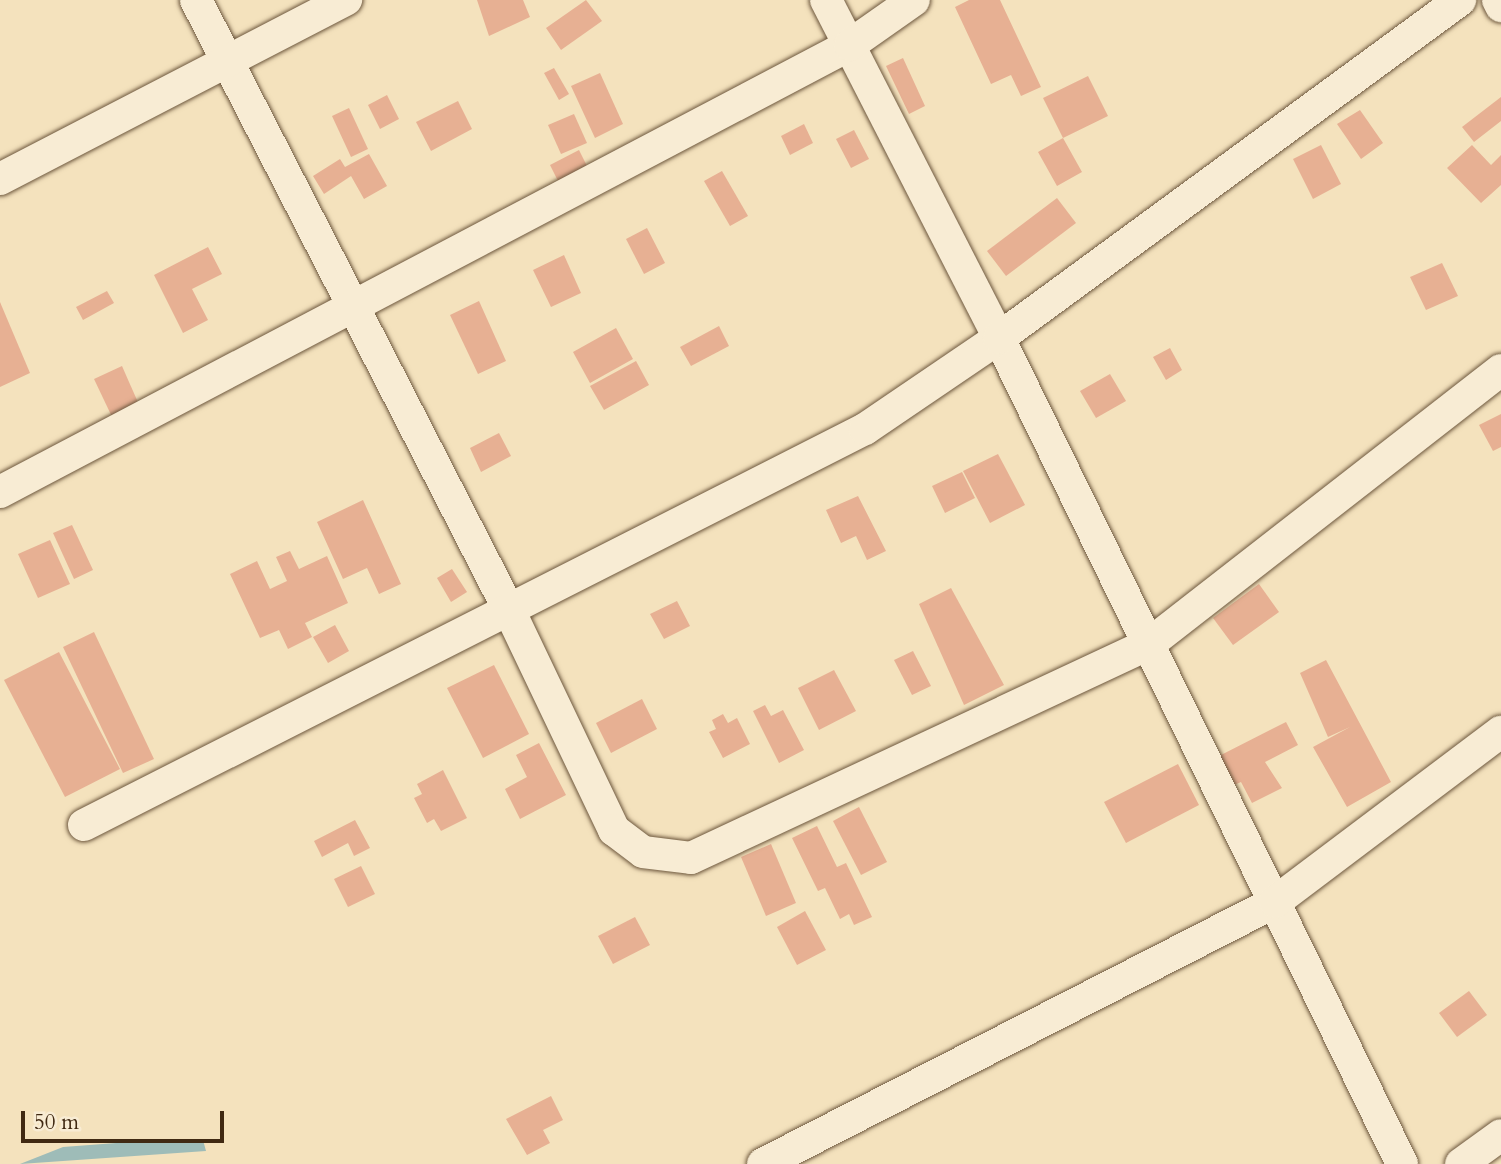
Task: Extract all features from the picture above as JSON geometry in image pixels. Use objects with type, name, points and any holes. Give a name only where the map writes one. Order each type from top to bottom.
[{"type":"street","points":[[196,0],[352,310],[510,611],[614,830],[643,852],[691,858],[1149,645],[1501,370]]},
{"type":"street","points":[[0,179],[345,0]]},
{"type":"street","points":[[826,0],[999,338],[1402,1164]]},
{"type":"street","points":[[0,492],[352,310],[850,46],[914,0]]},
{"type":"street","points":[[84,825],[864,429],[999,338],[1460,0]]},
{"type":"street","points":[[1498,0],[1501,6]]},
{"type":"street","points":[[765,1164],[1275,902],[1501,732]]},
{"type":"street","points":[[1461,1164],[1501,1135]]},
{"type":"water","points":[[156,1140],[203,1140],[206,1151],[20,1164],[63,1147]]},
{"type":"building","points":[[477,0],[523,0],[530,17],[489,36]]},
{"type":"building","points":[[586,0],[602,21],[561,50],[546,28]]},
{"type":"building","points":[[969,0],[1000,0],[1041,87],[1021,96],[1011,75],[991,84],[955,7]]},
{"type":"building","points":[[903,58],[925,106],[909,114],[886,66]]},
{"type":"building","points":[[554,68],[569,94],[559,100],[544,73]]},
{"type":"building","points":[[600,73],[623,124],[595,138],[571,86]]},
{"type":"building","points":[[1088,76],[1108,116],[1063,138],[1043,98]]},
{"type":"building","points":[[387,95],[399,119],[380,129],[368,105]]},
{"type":"building","points":[[1501,97],[1501,121],[1474,142],[1462,127]]},
{"type":"building","points":[[458,101],[472,129],[431,151],[416,122]]},
{"type":"building","points":[[349,108],[368,149],[351,157],[332,116]]},
{"type":"building","points":[[1360,110],[1383,143],[1361,159],[1337,124]]},
{"type":"building","points":[[574,114],[587,143],[561,154],[548,125]]},
{"type":"building","points":[[804,124],[813,143],[790,155],[781,136]]},
{"type":"building","points":[[854,130],[869,159],[851,168],[836,139]]},
{"type":"building","points":[[1063,138],[1082,172],[1057,186],[1038,152]]},
{"type":"building","points":[[1321,145],[1341,184],[1313,199],[1293,159]]},
{"type":"building","points":[[1472,145],[1491,165],[1501,155],[1501,185],[1481,203],[1447,168]]},
{"type":"building","points":[[579,150],[591,174],[562,189],[550,165]]},
{"type":"building","points":[[369,154],[387,186],[364,199],[351,176],[324,194],[313,176],[340,159],[345,167]]},
{"type":"building","points":[[722,171],[748,216],[730,226],[704,181]]},
{"type":"building","points":[[1057,198],[1076,223],[1006,276],[987,251]]},
{"type":"building","points":[[647,228],[665,263],[644,274],[626,239]]},
{"type":"building","points":[[208,247],[222,274],[192,289],[208,320],[183,333],[154,275]]},
{"type":"building","points":[[564,255],[581,293],[551,307],[533,270]]},
{"type":"building","points":[[1442,263],[1458,296],[1426,310],[1410,277]]},
{"type":"building","points":[[107,291],[114,303],[83,320],[76,307]]},
{"type":"building","points":[[479,301],[506,361],[478,374],[450,315]]},
{"type":"building","points":[[0,302],[30,373],[0,387]]},
{"type":"building","points":[[719,326],[729,346],[691,366],[680,347]]},
{"type":"building","points":[[616,328],[633,359],[590,383],[573,352]]},
{"type":"building","points":[[1170,348],[1182,370],[1166,380],[1153,357]]},
{"type":"building","points":[[636,361],[649,385],[604,410],[590,386]]},
{"type":"building","points":[[122,366],[140,407],[113,419],[94,379]]},
{"type":"building","points":[[1110,374],[1126,401],[1096,418],[1080,391]]},
{"type":"building","points":[[1501,414],[1501,447],[1493,451],[1479,425]]},
{"type":"building","points":[[499,433],[511,456],[481,472],[470,448]]},
{"type":"building","points":[[998,454],[1025,505],[990,523],[963,471]]},
{"type":"building","points":[[962,472],[975,498],[945,513],[932,486]]},
{"type":"building","points":[[858,496],[886,551],[867,560],[856,536],[841,543],[826,510]]},
{"type":"building","points":[[363,500],[401,584],[379,594],[367,568],[343,579],[317,522]]},
{"type":"building","points":[[72,525],[93,570],[74,579],[53,533]]},
{"type":"building","points":[[50,540],[70,584],[38,598],[18,554]]},
{"type":"building","points":[[290,551],[299,569],[327,556],[348,603],[305,623],[312,637],[288,649],[279,630],[260,638],[230,574],[257,561],[270,589],[287,581],[276,557]]},
{"type":"building","points":[[452,569],[467,592],[451,602],[437,578]]},
{"type":"building","points":[[1259,584],[1279,612],[1233,645],[1213,618]]},
{"type":"building","points":[[951,588],[1004,685],[964,705],[919,604]]},
{"type":"building","points":[[677,601],[690,626],[664,639],[650,614]]},
{"type":"building","points":[[335,625],[349,651],[328,663],[313,637]]},
{"type":"building","points":[[94,632],[154,759],[123,773],[63,647]]},
{"type":"building","points":[[913,651],[931,686],[912,695],[894,660]]},
{"type":"building","points":[[59,652],[120,769],[65,797],[4,680]]},
{"type":"building","points":[[1326,660],[1391,782],[1347,807],[1313,747],[1350,727],[1328,737],[1300,673]]},
{"type":"building","points":[[494,665],[529,734],[483,758],[447,688]]},
{"type":"building","points":[[834,670],[856,711],[819,730],[798,688]]},
{"type":"building","points":[[642,699],[657,729],[611,753],[596,723]]},
{"type":"building","points":[[765,705],[771,716],[783,710],[804,750],[779,763],[753,711]]},
{"type":"building","points":[[723,714],[728,723],[737,718],[750,744],[723,758],[709,732],[716,729],[712,720]]},
{"type":"building","points":[[1286,722],[1298,745],[1265,762],[1282,788],[1252,803],[1241,782],[1234,785],[1219,756]]},
{"type":"building","points":[[539,743],[566,795],[520,819],[505,789],[527,777],[516,755]]},
{"type":"building","points":[[1178,764],[1199,805],[1126,843],[1104,802]]},
{"type":"building","points":[[443,770],[467,818],[441,831],[434,819],[427,823],[414,798],[422,794],[417,784]]},
{"type":"building","points":[[859,807],[887,862],[861,875],[833,821]]},
{"type":"building","points":[[355,820],[370,848],[354,856],[348,843],[322,857],[314,841]]},
{"type":"building","points":[[817,826],[837,867],[846,863],[872,917],[854,925],[849,914],[840,919],[825,888],[818,891],[792,838]]},
{"type":"building","points":[[771,844],[796,903],[766,916],[741,857]]},
{"type":"building","points":[[361,866],[375,894],[348,907],[334,879]]},
{"type":"building","points":[[805,911],[826,950],[797,965],[777,927]]},
{"type":"building","points":[[635,917],[650,945],[613,964],[598,936]]},
{"type":"building","points":[[1469,991],[1487,1015],[1457,1037],[1439,1013]]},
{"type":"building","points":[[551,1096],[563,1120],[543,1130],[550,1143],[527,1155],[506,1119]]}]
